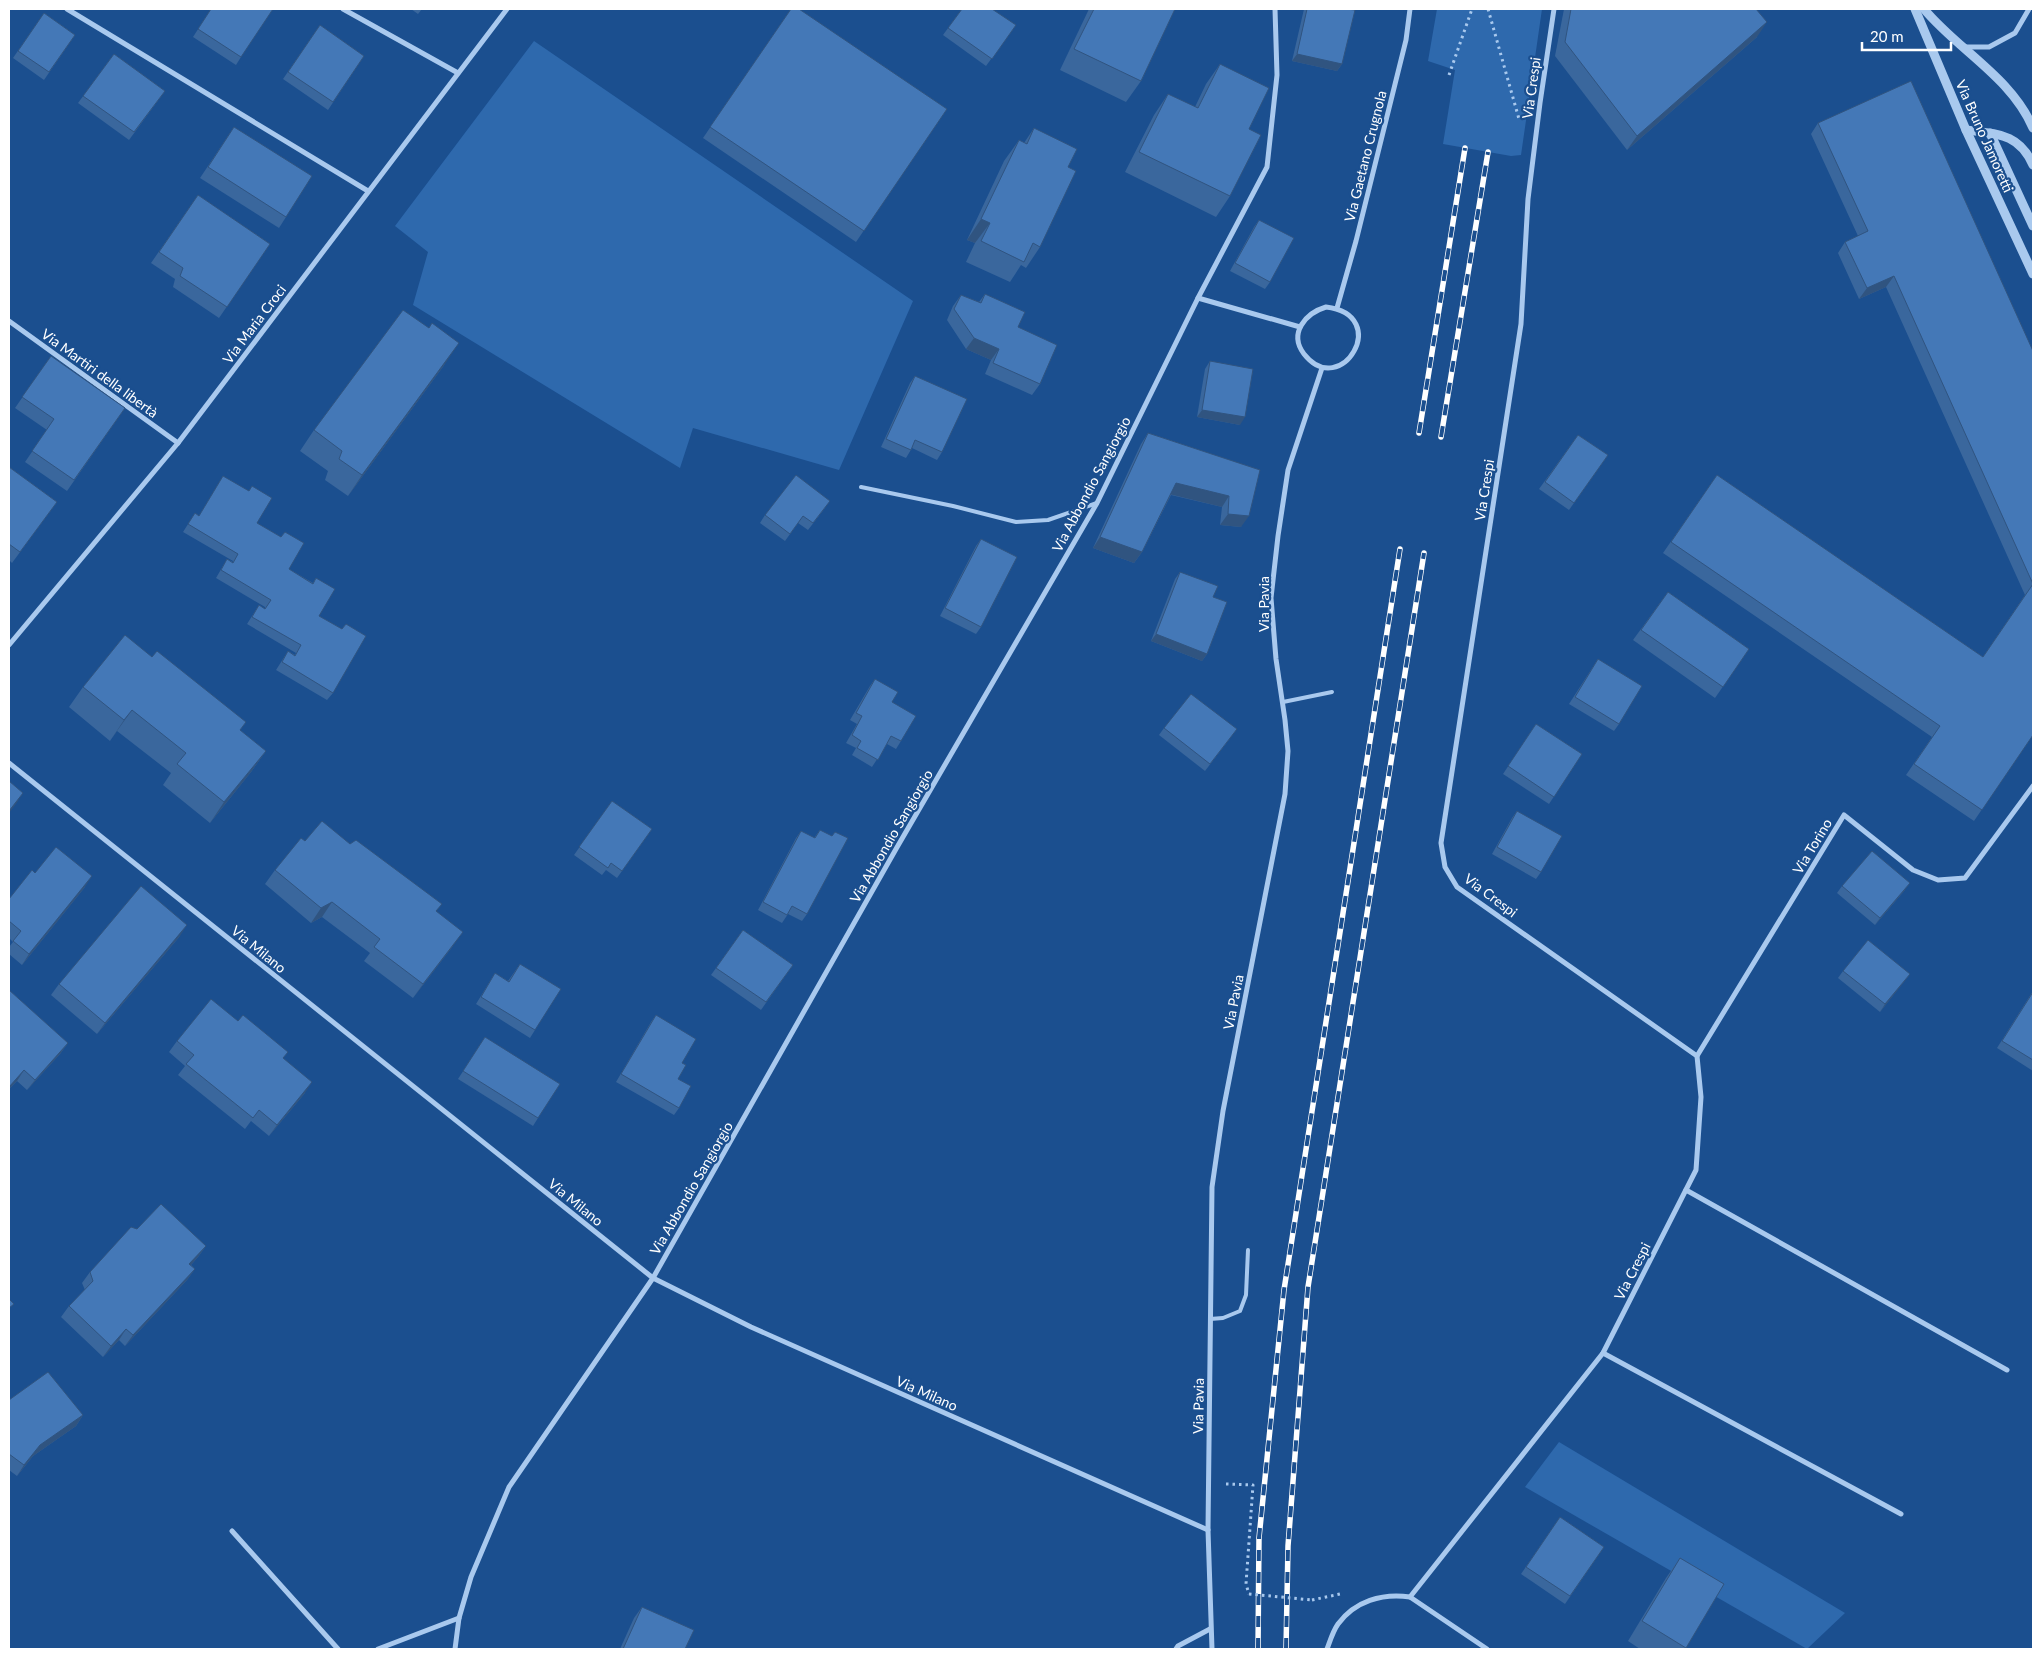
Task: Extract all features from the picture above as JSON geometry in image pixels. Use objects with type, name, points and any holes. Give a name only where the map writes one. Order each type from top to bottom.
[{"type":"street","points":[[67,9],[368,191]]},
{"type":"street","points":[[343,9],[458,73]]},
{"type":"street","name":"Via Maria Croci","points":[[9,645],[178,443],[507,9]]},
{"type":"street","name":"Via Abbondio Sangiorgio","points":[[456,1649],[459,1618],[471,1577],[509,1487],[653,1278],[896,849],[1097,503],[1198,298],[1267,167],[1277,75],[1275,9]]},
{"type":"street","name":"Via Gaetano Crugnola","points":[[1337,308],[1356,242],[1406,40],[1410,9]]},
{"type":"street","name":"Via Crespi","points":[[1410,1596],[1603,1353],[1696,1170],[1701,1097],[1697,1056],[1457,887],[1445,867],[1441,843],[1522,324],[1528,199],[1554,9]]},
{"type":"street","name":"Via Bruno Jamoretti","points":[[1915,9],[1966,130],[2033,274]]},
{"type":"street","points":[[1924,9],[1961,47],[2000,81],[2017,100],[2033,128]]},
{"type":"street","points":[[1961,47],[1989,47],[2015,33],[2029,9]]},
{"type":"street","points":[[1966,130],[2004,136],[2018,143],[2025,150],[2033,165]]},
{"type":"street","points":[[1990,133],[2033,226]]},
{"type":"street","points":[[1198,298],[1300,327]]},
{"type":"street","points":[[1326,307],[1337,308],[1349,314],[1357,325],[1359,338],[1356,351],[1347,362],[1334,367],[1322,368],[1310,360],[1302,351],[1299,339],[1300,327],[1306,317],[1315,310],[1326,307]]},
{"type":"street","name":"Via Martiri della libertà","points":[[9,321],[178,443]]},
{"type":"street","name":"Via Pavia","points":[[1212,1649],[1210,1629],[1208,1483],[1212,1187],[1223,1110],[1285,794],[1288,751],[1276,659],[1272,598],[1278,536],[1288,470],[1322,368]]},
{"type":"street","name":"Via Milano","points":[[9,763],[653,1278],[751,1327],[1208,1530]]},
{"type":"street","name":"Via Torino","points":[[1697,1056],[1844,815],[1913,870],[1938,880],[1965,878],[2033,786]]},
{"type":"street","points":[[1686,1190],[2007,1370]]},
{"type":"street","points":[[1603,1353],[1901,1514]]},
{"type":"street","points":[[232,1531],[338,1649]]},
{"type":"street","points":[[1327,1649],[1337,1626],[1351,1609],[1374,1598],[1393,1594],[1410,1596],[1487,1649]]},
{"type":"street","points":[[378,1649],[459,1618]]},
{"type":"street","points":[[1176,1649],[1178,1646],[1210,1629]]},
{"type":"lane","points":[[861,487],[952,506],[1016,522],[1048,520],[1097,503]]},
{"type":"lane","points":[[1283,702],[1332,692]]},
{"type":"lane","points":[[1210,1320],[1224,1318],[1240,1311],[1246,1295],[1248,1250]]},
{"type":"path","points":[[1449,75],[1472,9]]},
{"type":"path","points":[[1488,9],[1520,123]]},
{"type":"path","points":[[1208,1483],[1254,1485],[1246,1584],[1249,1594],[1312,1600],[1342,1594]]},
{"type":"shaded area","points":[[1437,9],[1542,9],[1521,155],[1511,156],[1443,144],[1455,70],[1428,61]]},
{"type":"shaded area","points":[[534,41],[913,301],[839,470],[693,428],[680,468],[413,305],[428,252],[395,226]]},
{"type":"shaded area","points":[[1559,1442],[1845,1613],[1807,1649],[1525,1487]]},
{"type":"building","points":[[211,9],[273,9],[241,57],[198,29]]},
{"type":"building","points":[[791,9],[799,9],[947,109],[864,231],[710,127]]},
{"type":"building","points":[[962,9],[992,9],[1016,25],[992,59],[948,28]]},
{"type":"building","points":[[1094,9],[1175,9],[1141,81],[1074,49]]},
{"type":"building","points":[[1307,9],[1355,10],[1342,64],[1297,54]]},
{"type":"building","points":[[1571,9],[1756,9],[1767,22],[1637,136],[1565,42]]},
{"type":"building","points":[[44,13],[75,35],[49,72],[18,51]]},
{"type":"building","points":[[320,25],[364,56],[333,102],[288,72]]},
{"type":"building","points":[[114,54],[165,91],[134,132],[83,96]]},
{"type":"building","points":[[1220,64],[1269,88],[1249,129],[1261,135],[1230,196],[1139,152],[1168,94],[1198,108]]},
{"type":"building","points":[[1911,81],[2033,351],[2033,584],[1894,276],[1867,288],[1845,242],[1868,231],[1818,123]]},
{"type":"building","points":[[234,127],[312,176],[286,217],[208,167]]},
{"type":"building","points":[[1034,128],[1077,149],[1068,167],[1076,171],[1040,247],[1033,243],[1024,262],[981,241],[990,223],[981,219],[1019,140],[1027,144]]},
{"type":"building","points":[[198,195],[270,244],[227,307],[180,276],[183,268],[159,252]]},
{"type":"building","points":[[1259,220],[1294,238],[1270,282],[1235,263]]},
{"type":"building","points":[[985,294],[1025,312],[1018,327],[1057,345],[1040,384],[993,363],[999,349],[974,338],[954,309],[961,295],[981,303]]},
{"type":"building","points":[[403,310],[429,328],[432,323],[459,343],[362,475],[339,459],[342,451],[314,430]]},
{"type":"building","points":[[51,356],[125,408],[74,480],[32,451],[54,419],[22,397]]},
{"type":"building","points":[[1210,361],[1253,369],[1245,417],[1202,410]]},
{"type":"building","points":[[915,376],[967,399],[942,452],[915,440],[911,450],[886,439]]},
{"type":"building","points":[[1148,433],[1260,470],[1249,516],[1228,514],[1229,496],[1176,483],[1142,552],[1100,537]]},
{"type":"building","points":[[1578,435],[1608,455],[1574,503],[1545,482]]},
{"type":"building","points":[[9,467],[57,502],[20,552],[9,544]]},
{"type":"building","points":[[796,475],[830,501],[813,523],[803,516],[790,534],[765,515]]},
{"type":"building","points":[[1717,475],[1983,657],[2033,584],[2033,735],[1982,810],[1914,764],[1940,726],[1671,542]]},
{"type":"building","points":[[223,476],[249,491],[252,486],[272,498],[257,523],[281,537],[285,532],[304,543],[289,569],[313,584],[316,578],[335,589],[319,616],[342,629],[346,624],[366,636],[333,693],[282,662],[288,651],[295,656],[301,645],[252,617],[259,605],[265,609],[271,600],[221,570],[227,559],[233,563],[238,554],[188,524],[195,513],[199,516]]},
{"type":"building","points":[[981,539],[1017,557],[981,627],[945,608]]},
{"type":"building","points":[[1180,572],[1218,586],[1213,597],[1227,602],[1207,654],[1156,634]]},
{"type":"building","points":[[1668,592],[1749,649],[1723,687],[1641,630]]},
{"type":"building","points":[[125,635],[152,657],[157,651],[246,722],[240,730],[266,751],[224,802],[177,764],[186,753],[132,710],[124,720],[83,687]]},
{"type":"building","points":[[1598,659],[1642,686],[1619,724],[1575,697]]},
{"type":"building","points":[[875,679],[898,692],[892,702],[916,716],[901,741],[891,736],[878,760],[857,748],[861,741],[852,735],[862,716],[856,713]]},
{"type":"building","points":[[1191,694],[1237,729],[1210,764],[1164,728]]},
{"type":"building","points":[[1536,724],[1582,754],[1554,797],[1508,766]]},
{"type":"building","points":[[9,781],[23,793],[9,811]]},
{"type":"building","points":[[612,801],[652,829],[622,871],[611,863],[608,868],[579,847]]},
{"type":"building","points":[[1517,811],[1562,836],[1541,872],[1497,847]]},
{"type":"building","points":[[322,821],[350,844],[356,840],[442,904],[436,911],[463,932],[423,984],[374,947],[380,939],[332,902],[321,908],[275,870],[301,838],[305,841]]},
{"type":"building","points":[[820,830],[832,836],[835,832],[848,838],[807,914],[792,906],[787,915],[763,902],[801,831],[815,838]]},
{"type":"building","points":[[56,847],[92,876],[29,954],[13,941],[21,931],[9,921],[9,899],[32,870],[35,873]]},
{"type":"building","points":[[1872,851],[1910,883],[1880,918],[1842,886]]},
{"type":"building","points":[[141,886],[187,925],[105,1023],[59,984]]},
{"type":"building","points":[[743,930],[793,965],[766,1002],[716,968]]},
{"type":"building","points":[[1868,940],[1910,974],[1885,1004],[1843,971]]},
{"type":"building","points":[[520,964],[561,989],[535,1030],[481,997],[495,973],[509,982]]},
{"type":"building","points":[[9,990],[68,1043],[35,1080],[24,1070],[9,1087]]},
{"type":"building","points":[[2033,992],[2033,1060],[2002,1041]]},
{"type":"building","points":[[211,999],[238,1021],[243,1015],[288,1052],[283,1058],[312,1082],[277,1125],[259,1110],[253,1118],[186,1064],[194,1055],[177,1041]]},
{"type":"building","points":[[656,1015],[696,1039],[682,1063],[686,1065],[678,1079],[691,1086],[679,1108],[621,1074]]},
{"type":"building","points":[[485,1037],[560,1084],[538,1118],[463,1071]]},
{"type":"building","points":[[161,1204],[206,1246],[189,1264],[195,1269],[133,1335],[126,1329],[111,1346],[69,1306],[93,1281],[90,1272],[131,1227],[137,1229]]},
{"type":"building","points":[[9,1299],[14,1304],[9,1308]]},
{"type":"building","points":[[48,1372],[83,1415],[40,1445],[24,1465],[9,1454],[9,1400]]},
{"type":"building","points":[[1560,1517],[1604,1547],[1570,1596],[1526,1567]]},
{"type":"building","points":[[1680,1558],[1724,1584],[1686,1648],[1642,1621]]},
{"type":"building","points":[[642,1607],[694,1630],[685,1649],[623,1649]]},
{"type":"railway","points":[[1419,433],[1465,148]]},
{"type":"railway","points":[[1441,437],[1488,152]]},
{"type":"railway","points":[[1258,1649],[1259,1538],[1284,1290],[1400,549]]},
{"type":"railway","points":[[1286,1649],[1288,1546],[1308,1287],[1424,553]]}]
